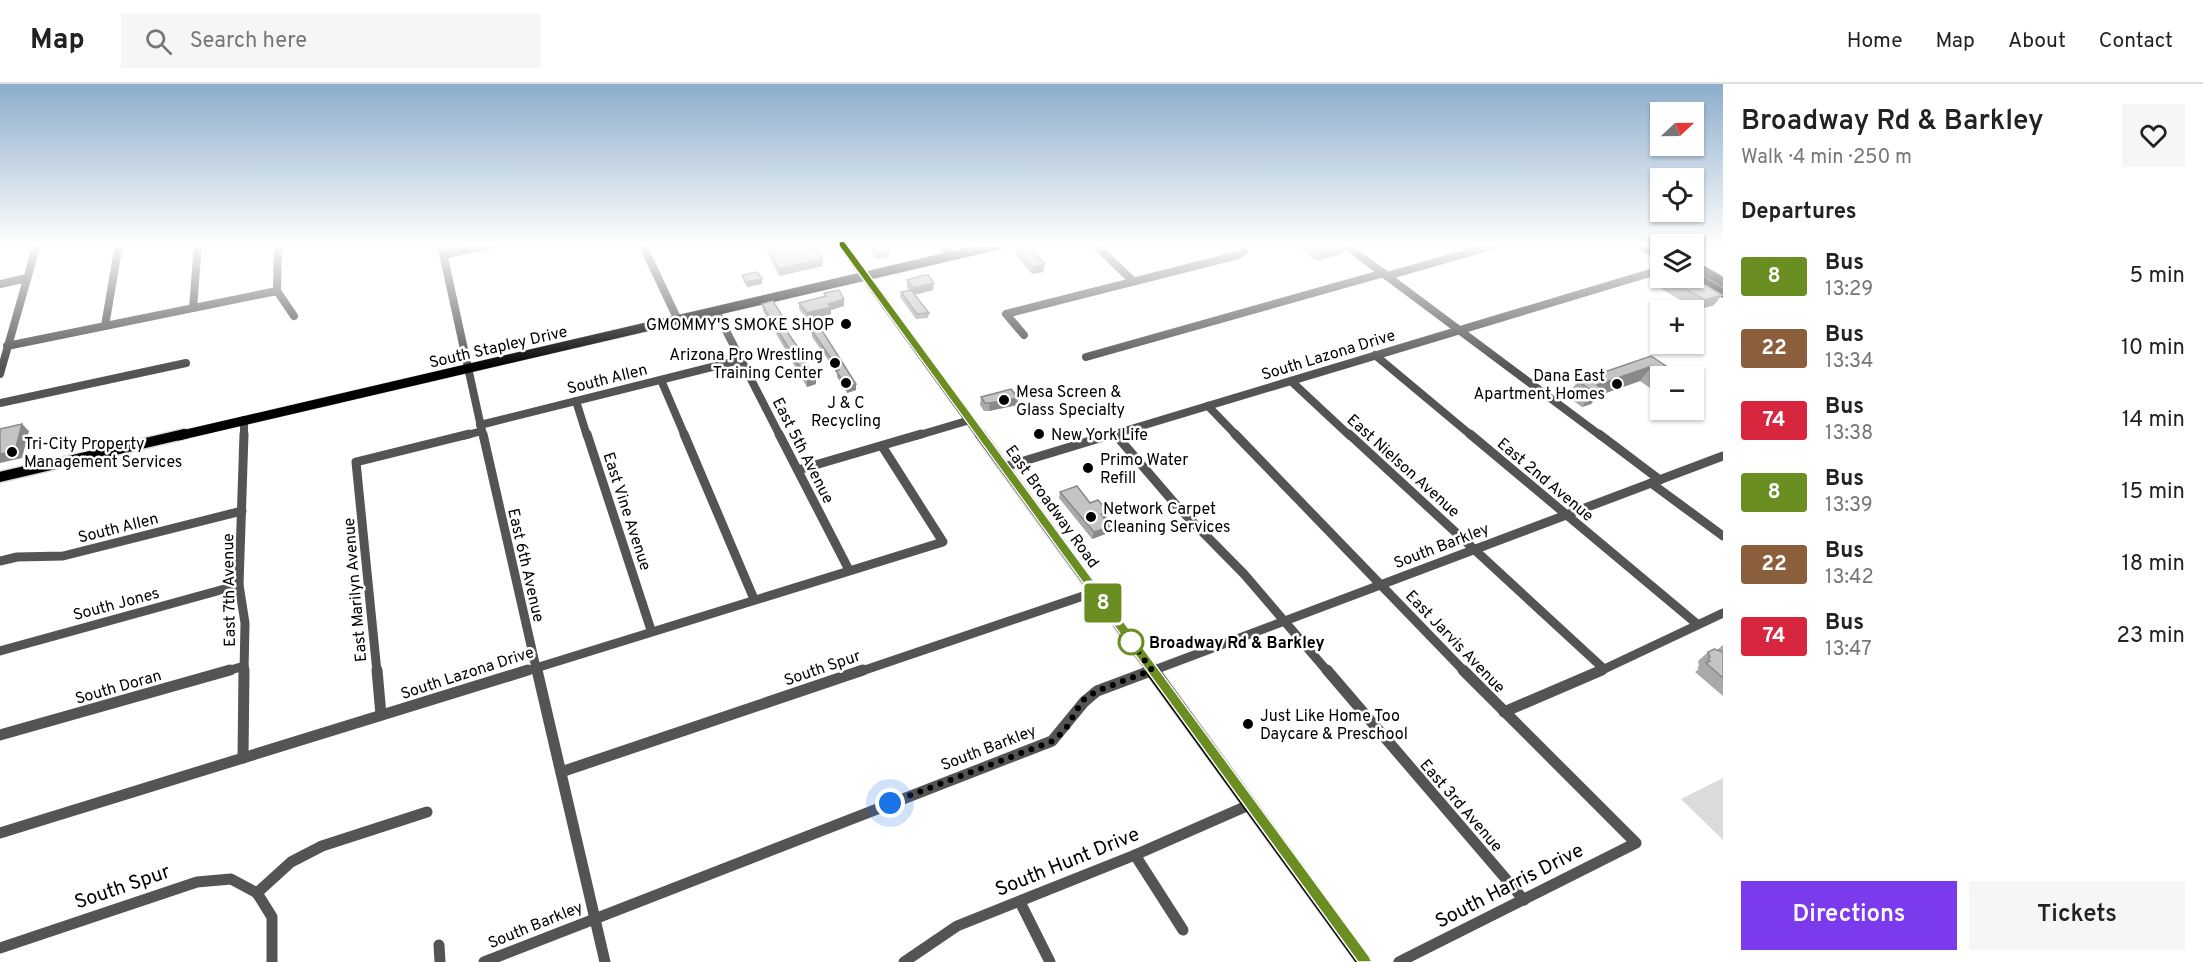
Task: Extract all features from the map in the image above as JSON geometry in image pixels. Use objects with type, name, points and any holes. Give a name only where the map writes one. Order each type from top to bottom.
[{"type":"main road","name":"South Stapley Drive","points":[[0,477],[828,285]]},
{"type":"main road","name":"East Broadway Road","points":[[872,285],[1364,962]]},
{"type":"main road","points":[[1709,285],[1723,293]]},
{"type":"street","points":[[0,374],[25,285]]},
{"type":"street","points":[[105,326],[112,285]]},
{"type":"street","points":[[193,308],[195,285]]},
{"type":"street","points":[[277,285],[277,291],[294,316]]},
{"type":"street","name":"East 6th Avenue","points":[[450,285],[605,962]]},
{"type":"street","points":[[661,285],[678,320]]},
{"type":"street","points":[[1024,335],[1006,314],[1118,285]]},
{"type":"street","points":[[1086,357],[1350,285]]},
{"type":"street","points":[[1399,285],[1723,536]]},
{"type":"street","name":"South Lazona Drive","points":[[1004,468],[1610,285]]},
{"type":"street","points":[[7,346],[277,291]]},
{"type":"street","name":"East 5th Avenue","points":[[716,311],[849,570]]},
{"type":"street","points":[[0,331],[13,328]]},
{"type":"street","name":"East 2nd Avenue","points":[[1375,356],[1697,624]]},
{"type":"street","name":"South Allen","points":[[357,462],[576,401],[740,360]]},
{"type":"street","points":[[0,403],[186,363]]},
{"type":"street","points":[[662,380],[754,599]]},
{"type":"street","name":"East Nielson Avenue","points":[[1291,381],[1604,669]]},
{"type":"street","name":"East Vine Avenue","points":[[576,401],[651,630]]},
{"type":"street","name":"East Jarvis Avenue","points":[[1208,406],[1504,712],[1636,843]]},
{"type":"street","name":"East 7th Avenue","points":[[243,758],[244,623],[239,585],[244,420]]},
{"type":"street","points":[[798,470],[970,420]]},
{"type":"street","name":"East 3rd Avenue","points":[[1115,434],[1177,506],[1244,574],[1524,900]]},
{"type":"street","name":"South Lazona Drive","points":[[0,833],[651,630],[943,542],[882,446]]},
{"type":"street","name":"South Barkley","points":[[484,962],[1053,741],[1065,730],[1083,700],[1097,691],[1723,456]]},
{"type":"street","name":"East Marilyn Avenue","points":[[357,462],[381,716]]},
{"type":"street","name":"South Allen","points":[[0,561],[17,557],[63,556],[242,511]]},
{"type":"street","name":"South Jones","points":[[0,651],[239,585]]},
{"type":"street","name":"South Spur","points":[[561,772],[1095,592]]},
{"type":"street","points":[[1504,712],[1604,669],[1723,613]]},
{"type":"street","name":"South Doran","points":[[0,735],[244,666]]},
{"type":"street","name":"South Hunt Drive","points":[[904,962],[957,926],[1135,855],[1249,805]]},
{"type":"street","points":[[272,962],[272,917],[257,893],[291,862],[322,846],[427,812]]},
{"type":"street","name":"South Harris Drive","points":[[1399,962],[1636,843]]},
{"type":"street","points":[[1135,855],[1183,930]]},
{"type":"street","name":"South Spur","points":[[0,948],[197,882],[231,879],[257,893]]},
{"type":"street","points":[[1020,902],[1050,962]]},
{"type":"street","points":[[439,945],[440,962]]},
{"type":"shaded area","points":[[1723,778],[1723,840],[1681,799]]},
{"type":"building","points":[[911,285],[926,285],[913,288]]},
{"type":"building","points":[[1705,285],[1722,295],[1705,300],[1684,288],[1704,288]]},
{"type":"building","points":[[839,290],[844,299],[828,304],[831,307],[807,313],[799,303],[826,296],[824,293]]},
{"type":"building","points":[[911,290],[929,313],[917,314],[901,292]]},
{"type":"building","points":[[773,301],[786,322],[781,323],[799,349],[797,350],[804,362],[816,377],[807,379],[762,304]]},
{"type":"building","points":[[821,329],[856,384],[847,387],[836,371],[839,370],[812,331]]},
{"type":"building","points":[[1651,356],[1666,366],[1650,366],[1597,385],[1602,389],[1593,392],[1578,381]]},
{"type":"building","points":[[1011,389],[1018,398],[985,403],[981,397]]},
{"type":"building","points":[[22,424],[15,451],[0,454],[0,429]]},
{"type":"building","points":[[1077,486],[1090,503],[1098,500],[1108,512],[1101,514],[1110,527],[1094,532],[1060,492]]},
{"type":"building","points":[[1714,649],[1723,652],[1723,678],[1706,663],[1710,661],[1708,652]]},
{"type":"bus line","name":"8","points":[[872,285],[1364,962]]},
{"type":"place","name":"GMOMMY'S SMOKE SHOP","points":[[846,324]]},
{"type":"place","name":"Arizona Pro Wrestling Training Center","points":[[835,363]]},
{"type":"place","name":"J & C Recycling","points":[[846,383]]},
{"type":"place","name":"Dana East Apartment Homes","points":[[1617,384]]},
{"type":"place","name":"Mesa Screen & Glass Specialty","points":[[1004,400]]},
{"type":"place","name":"New York Life","points":[[1039,434]]},
{"type":"place","name":"Tri-City Property Management Services","points":[[12,452]]},
{"type":"place","name":"Primo Water Refill","points":[[1088,468]]},
{"type":"place","name":"Network Carpet Cleaning Services","points":[[1091,517]]},
{"type":"place","name":"Broadway Rd & Barkley","points":[[1131,642]]},
{"type":"place","name":"Just Like Home Too Daycare & Preschool","points":[[1248,724]]},
{"type":"route","points":[[890,803],[1053,741],[1065,730],[1083,700],[1097,691],[1152,670],[1130,640],[1131,642]]}]
